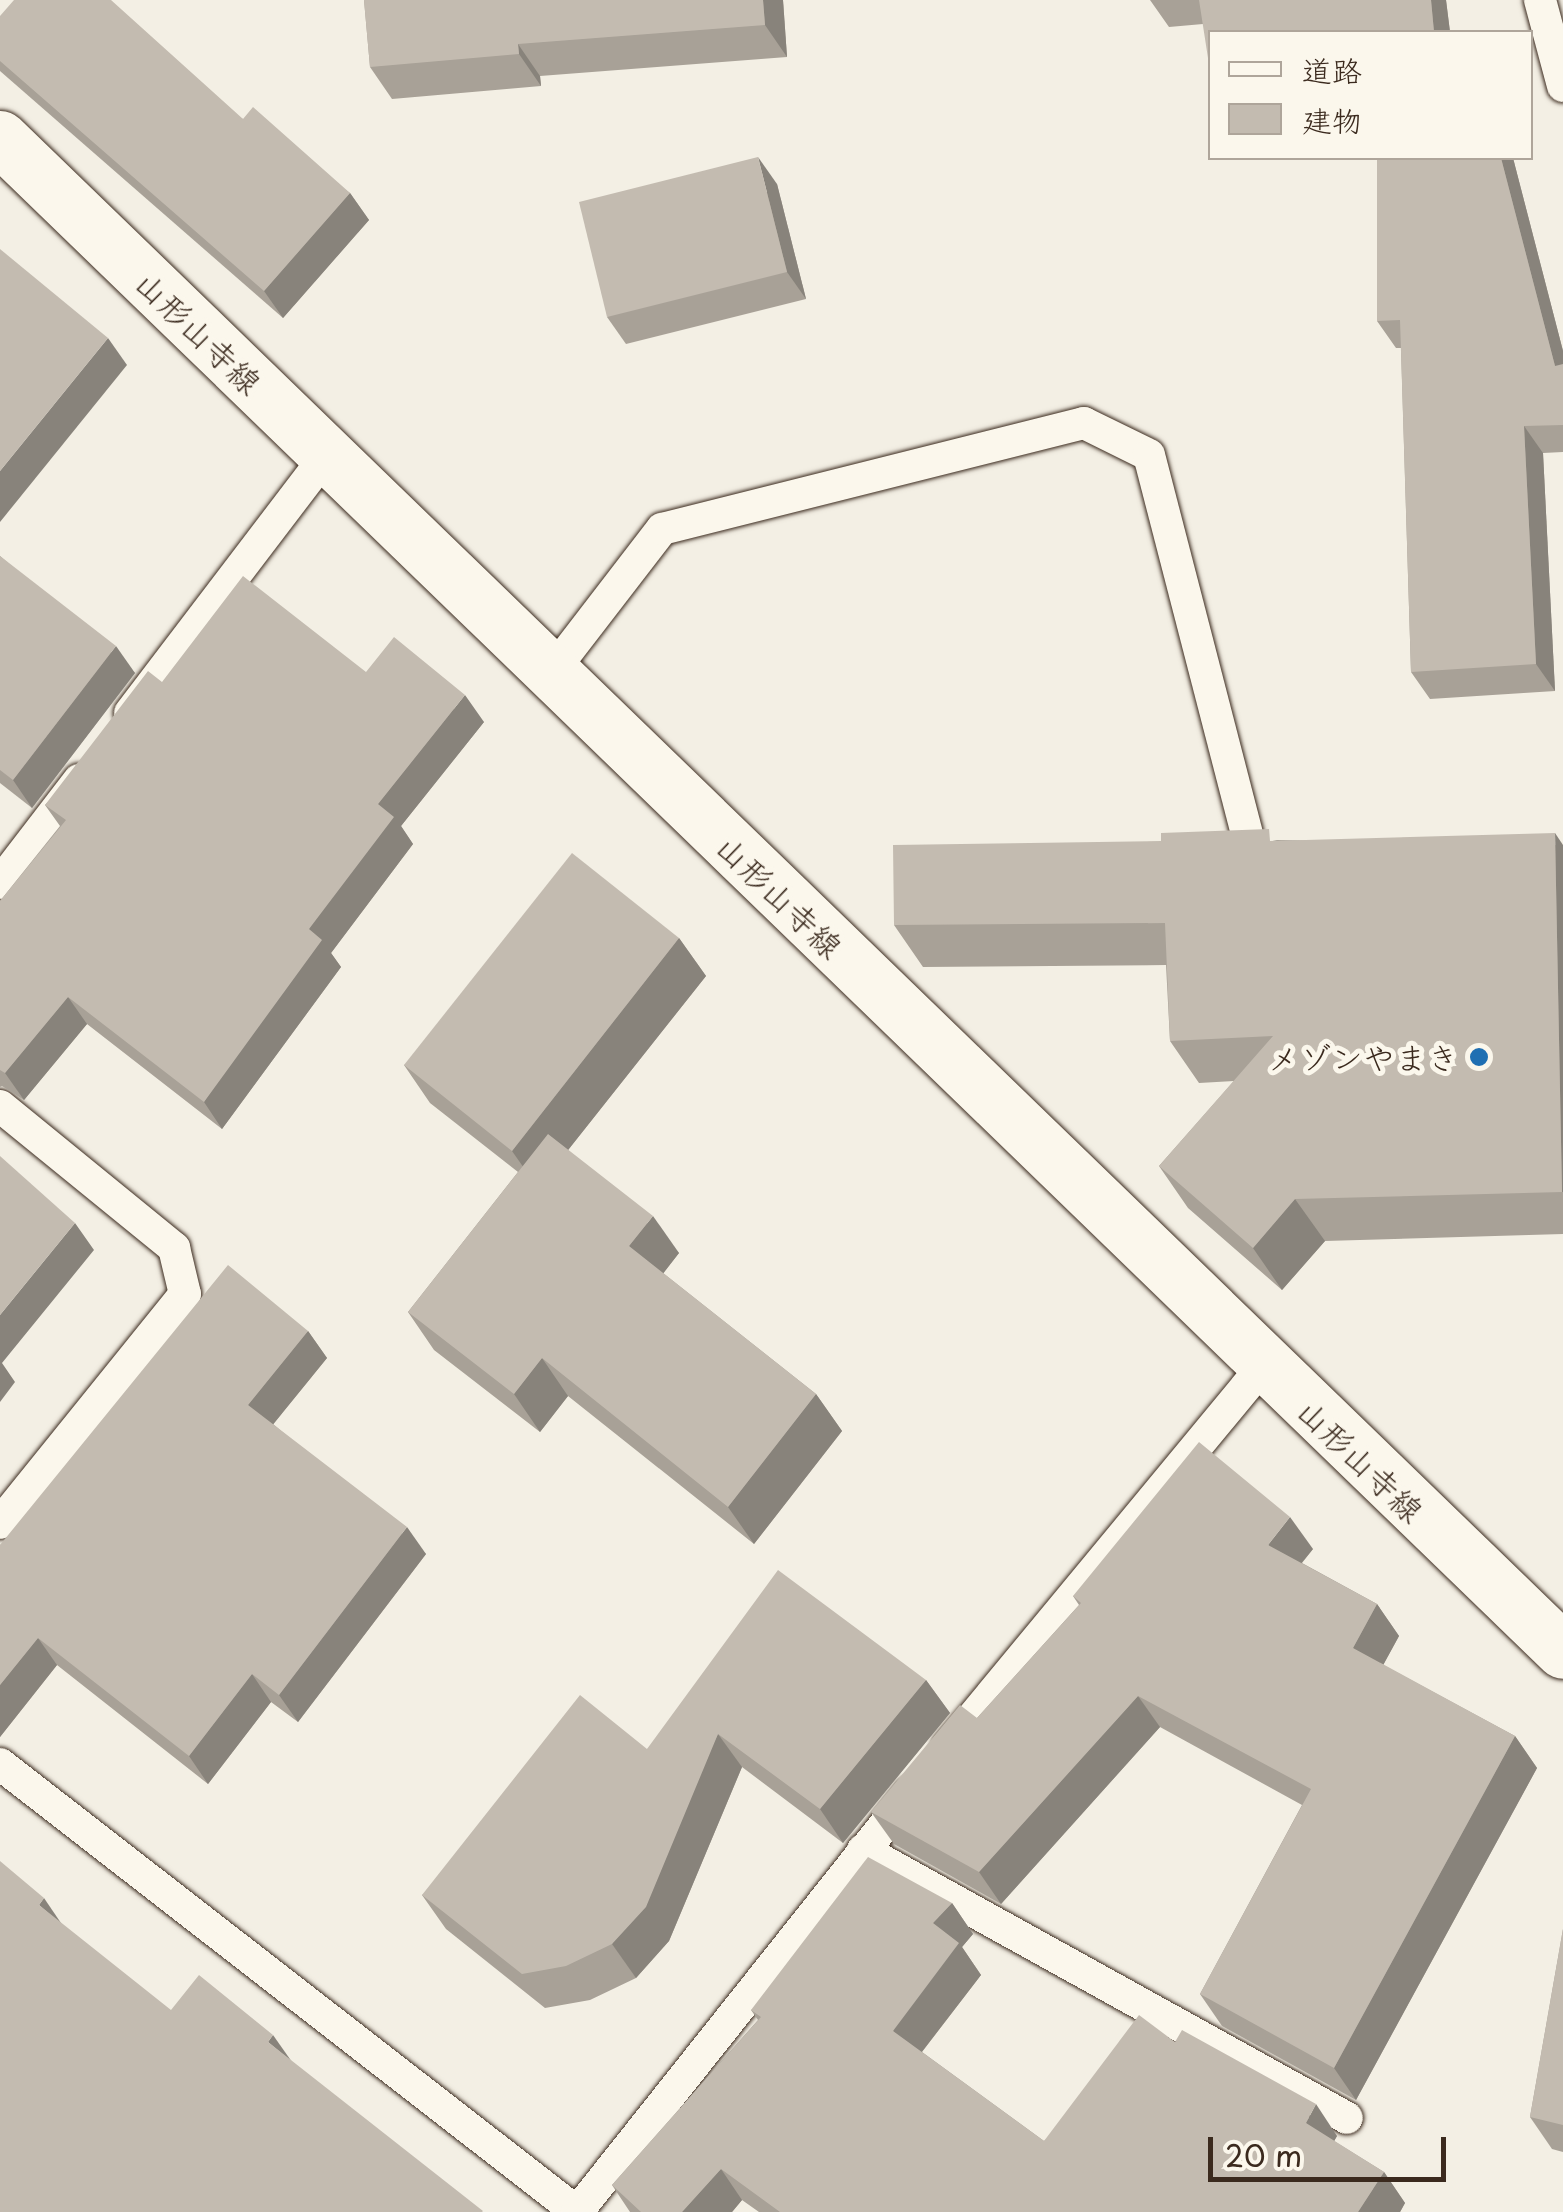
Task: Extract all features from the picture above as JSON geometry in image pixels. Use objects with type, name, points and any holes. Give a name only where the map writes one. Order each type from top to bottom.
[{"type":"main road","name":"山形山寺線","points":[[0,138],[1263,1366],[1563,1651]]},
{"type":"lane","points":[[1540,0],[1563,86]]},
{"type":"lane","points":[[551,674],[662,529],[1084,423],[1148,455],[1247,833]]},
{"type":"lane","points":[[0,883],[326,456]]},
{"type":"lane","points":[[0,1106],[174,1248],[184,1294],[0,1523]]},
{"type":"lane","points":[[0,1764],[577,2212],[863,1850],[1263,1366]]},
{"type":"lane","points":[[863,1850],[1347,2118]]},
{"type":"building","points":[[14,0],[111,0],[243,119],[253,107],[350,193],[264,291],[0,61],[0,16]]},
{"type":"building","points":[[364,0],[763,0],[765,25],[518,44],[519,54],[370,67]]},
{"type":"building","points":[[1199,0],[1431,0],[1434,30],[1208,30],[1208,58]]},
{"type":"building","points":[[758,157],[787,272],[607,317],[579,202]]},
{"type":"building","points":[[1377,160],[1502,160],[1555,366],[1563,364],[1563,425],[1524,426],[1536,664],[1411,672],[1400,320],[1377,321]]},
{"type":"building","points":[[0,249],[108,338],[0,471]]},
{"type":"building","points":[[0,556],[116,646],[13,780],[0,770]]},
{"type":"building","points":[[243,576],[366,672],[394,637],[465,695],[378,804],[394,817],[309,929],[322,940],[204,1102],[68,997],[5,1073],[0,1070],[0,901],[66,820],[45,805],[148,671],[162,682]]},
{"type":"building","points":[[1269,829],[1270,841],[1555,833],[1562,1192],[1295,1199],[1253,1248],[1159,1166],[1273,1036],[1170,1041],[1165,923],[894,925],[893,845],[1161,841],[1161,833]]},
{"type":"building","points":[[572,853],[679,938],[512,1151],[404,1065]]},
{"type":"building","points":[[548,1134],[653,1216],[629,1246],[816,1394],[728,1507],[542,1358],[514,1394],[408,1312]]},
{"type":"building","points":[[0,1156],[75,1223],[0,1315]]},
{"type":"building","points":[[228,1265],[308,1331],[248,1405],[407,1527],[279,1695],[252,1674],[189,1756],[38,1638],[0,1685],[0,1545]]},
{"type":"building","points":[[1199,1442],[1290,1517],[1268,1545],[1377,1604],[1353,1648],[1515,1736],[1334,2068],[1200,1994],[1311,1789],[1138,1696],[979,1872],[871,1812],[960,1705],[977,1718],[1081,1603],[1073,1596]]},
{"type":"building","points":[[778,1570],[926,1680],[820,1809],[718,1734],[646,1907],[612,1944],[566,1966],[522,1974],[422,1895],[580,1695],[647,1749]]},
{"type":"building","points":[[868,1857],[952,1903],[933,1923],[959,1943],[893,2031],[1044,2141],[1139,2015],[1175,2042],[1182,2030],[1316,2104],[1306,2123],[1384,2172],[1358,2212],[780,2212],[721,2169],[682,2212],[641,2212],[612,2185],[761,2017],[751,2010]]},
{"type":"building","points":[[0,1861],[44,1898],[39,1905],[171,2010],[199,1975],[273,2035],[268,2042],[483,2211],[0,2212]]},
{"type":"building","points":[[1563,1929],[1563,2125],[1530,2117]]},
{"type":"place","name":"メゾンやまき","points":[[1479,1057]]}]
